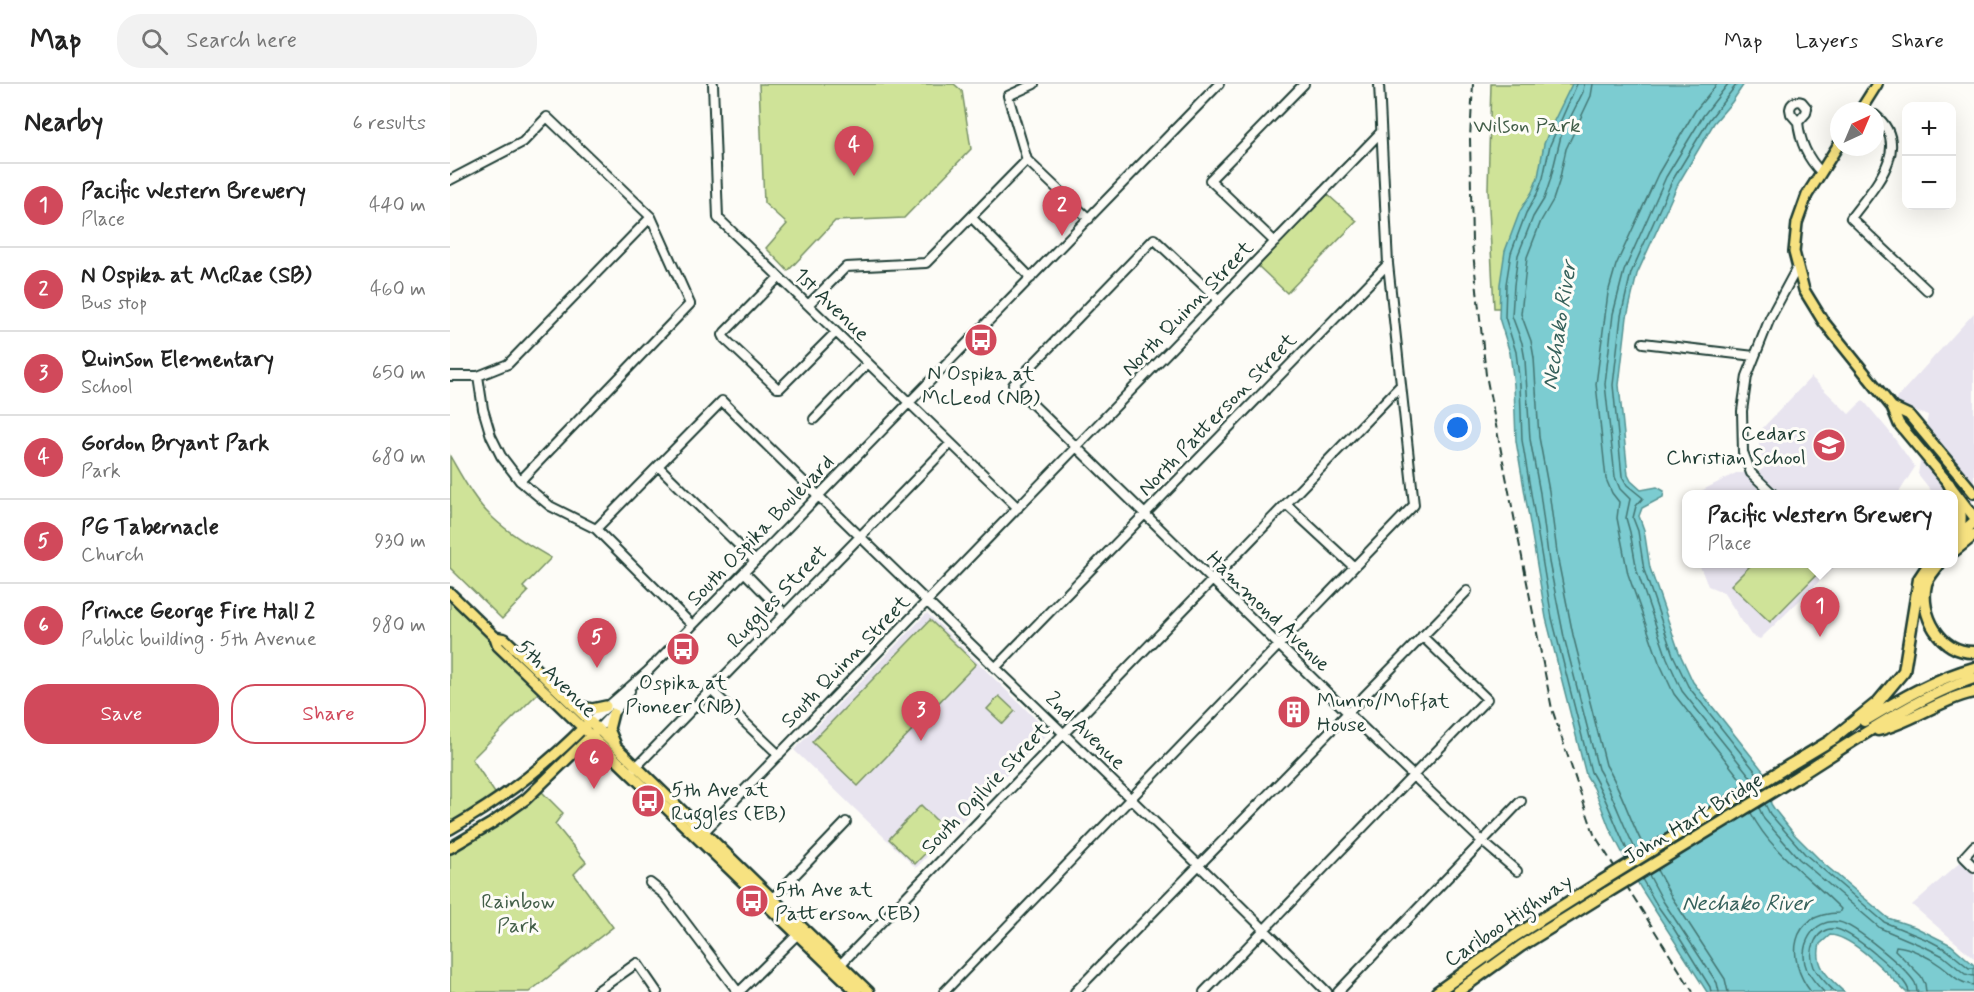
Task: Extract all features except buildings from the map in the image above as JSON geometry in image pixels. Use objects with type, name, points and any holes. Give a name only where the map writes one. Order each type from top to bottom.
[{"type":"highway","points":[[1949,484],[1952,490]]},
{"type":"highway","points":[[1958,504],[1962,522],[1958,536]]},
{"type":"highway","points":[[1958,541],[1974,522]]},
{"type":"highway","points":[[1958,542],[1974,535]]},
{"type":"highway","points":[[1958,543],[1974,542]]},
{"type":"highway","points":[[1831,740],[1878,702],[1904,671],[1919,579],[1926,568]]},
{"type":"highway","points":[[1936,568],[1926,582],[1924,605],[1932,627],[1947,644],[1974,652]]},
{"type":"highway","points":[[1831,740],[1912,692],[1953,674],[1974,668]]},
{"type":"highway","name":"John Hart Bridge","points":[[1608,892],[1920,701],[1974,678]]},
{"type":"highway","points":[[1869,732],[1893,726],[1950,698],[1974,692]]},
{"type":"highway","name":"John Hart Bridge","points":[[1602,881],[1831,740]]},
{"type":"highway","name":"Cariboo Highway","points":[[1437,992],[1515,936],[1602,881]]},
{"type":"highway","name":"Cariboo Highway","points":[[1457,992],[1521,946],[1608,892]]},
{"type":"main road","points":[[1868,102],[1877,84]]},
{"type":"main road","points":[[1831,156],[1807,195],[1797,223],[1794,252],[1804,290],[1823,321],[1892,407],[1899,424],[1954,490]]},
{"type":"main road","points":[[1892,407],[1909,415],[1974,493]]},
{"type":"main road","points":[[1958,496],[1974,517]]},
{"type":"main road","name":"5th Avenue","points":[[450,593],[495,637],[498,646],[562,709],[587,725]]},
{"type":"main road","name":"5th Avenue","points":[[495,637],[505,639],[573,705],[594,733],[837,967],[869,992]]},
{"type":"main road","points":[[573,705],[610,710],[609,729],[614,752],[592,748],[575,752]]},
{"type":"main road","points":[[562,709],[570,725],[570,735],[566,744]]},
{"type":"main road","name":"South Ospika Boulevard","points":[[450,829],[510,793],[587,725]]},
{"type":"main road","name":"South Ospika Boulevard","points":[[450,848],[526,799],[594,733]]},
{"type":"main road","name":"5th Avenue","points":[[837,967],[857,992]]},
{"type":"street","name":"1st Avenue","points":[[713,84],[718,218],[1018,508]]},
{"type":"street","points":[[1034,84],[1008,96],[1027,160],[1089,219]]},
{"type":"street","name":"South Ospika Boulevard","points":[[594,733],[610,710],[636,682],[1219,84]]},
{"type":"street","points":[[1275,242],[1210,180],[1304,84]]},
{"type":"street","points":[[944,992],[1413,505],[1388,264],[1379,84]]},
{"type":"street","points":[[450,180],[523,142],[547,117],[651,217],[690,304],[520,481]]},
{"type":"street","points":[[1798,122],[1803,146],[1810,162],[1821,172]]},
{"type":"street","points":[[1884,125],[1892,139],[1891,156],[1851,218],[1927,290]]},
{"type":"street","name":"North Quinn Street","points":[[1018,508],[1381,132]]},
{"type":"street","points":[[808,305],[846,267],[926,264],[1027,160]]},
{"type":"street","points":[[450,376],[478,376],[508,364],[651,217]]},
{"type":"street","points":[[971,217],[1031,278]]},
{"type":"street","name":"Hammond Avenue","points":[[1219,300],[1154,239],[1013,385],[1413,776],[1482,842],[1517,871]]},
{"type":"street","name":"North Patterson Street","points":[[995,668],[1388,264]]},
{"type":"street","points":[[1768,490],[1751,473],[1743,452],[1742,411],[1747,375],[1754,356],[1770,318],[1798,266]]},
{"type":"street","points":[[778,277],[725,332],[723,335],[725,339],[780,388],[836,332]]},
{"type":"street","points":[[1643,343],[1754,356]]},
{"type":"street","points":[[814,418],[868,363]]},
{"type":"street","points":[[478,376],[483,409],[491,436],[501,456],[520,481],[550,506],[596,529],[692,625]]},
{"type":"street","name":"South Ogilvie Street","points":[[837,967],[1400,386]]},
{"type":"street","name":"2nd Avenue","points":[[658,466],[722,401],[1327,992]]},
{"type":"street","name":"Ruggles Street","points":[[633,770],[951,443]]},
{"type":"street","points":[[596,529],[658,466],[755,561]]},
{"type":"street","points":[[1286,504],[1354,567]]},
{"type":"street","name":"South Quinn Street","points":[[701,835],[1018,508]]},
{"type":"street","points":[[744,572],[785,614]]},
{"type":"street","points":[[1075,992],[1467,591]]},
{"type":"street","points":[[1204,992],[1487,699],[1422,636]]},
{"type":"street","points":[[711,690],[779,755]]},
{"type":"street","name":"South Ospika Boulevard","points":[[587,725],[610,710]]},
{"type":"street","points":[[1338,992],[1521,801]]},
{"type":"street","points":[[769,901],[846,822]]},
{"type":"street","points":[[1974,846],[1964,856],[1974,867]]},
{"type":"street","points":[[650,883],[664,894],[738,992],[800,932]]},
{"type":"street","points":[[596,992],[637,963],[657,992]]},
{"type":"shaded area","points":[[1974,313],[1974,500],[1958,514],[1958,490],[1931,490],[1918,474],[1928,415],[1891,404]]},
{"type":"shaded area","name":"Cedars Christian School","points":[[1811,377],[1849,414],[1863,400],[1915,467],[1901,490],[1703,490],[1736,473],[1757,473],[1764,468],[1757,434]]},
{"type":"shaded area","points":[[1701,568],[1833,568],[1760,639],[1751,635],[1723,592],[1708,586]]},
{"type":"shaded area","points":[[927,613],[1049,732],[916,868],[794,750]]},
{"type":"shaded area","points":[[1974,850],[1974,958],[1912,905]]},
{"type":"green space","points":[[759,84],[954,84],[962,91],[971,149],[904,218],[835,221],[788,271],[766,248],[787,224],[764,203]]},
{"type":"green space","name":"Wilson Park","points":[[1491,84],[1581,84],[1511,308],[1494,308],[1488,188]]},
{"type":"green space","points":[[1327,194],[1357,221],[1287,293],[1258,266]]},
{"type":"green space","points":[[450,456],[469,489],[486,512],[514,535],[551,558],[523,587],[528,592],[502,619],[450,568]]},
{"type":"green space","points":[[1748,568],[1823,568],[1770,622],[1731,585]]},
{"type":"green space","points":[[450,590],[547,684],[472,759],[501,802],[450,830]]},
{"type":"green space","points":[[930,620],[976,664],[858,786],[812,742]]},
{"type":"green space","points":[[999,696],[1015,711],[1003,724],[987,709]]},
{"type":"green space","name":"Rainbow Park","points":[[542,792],[563,813],[555,824],[586,862],[574,874],[613,927],[529,992],[450,992],[450,850],[483,832]]},
{"type":"green space","points":[[921,805],[947,831],[915,864],[889,839]]},
{"type":"water","name":"Nechako River","points":[[1572,84],[1744,84],[1714,123],[1678,184],[1637,274],[1627,317],[1619,385],[1628,475],[1641,490],[1657,487],[1664,491],[1663,497],[1642,508],[1639,516],[1644,530],[1650,568],[1679,652],[1693,682],[1767,776],[1771,804],[1775,810],[1794,834],[1824,864],[1888,918],[1915,927],[1951,945],[1974,965],[1974,992],[1906,992],[1860,949],[1850,942],[1830,935],[1820,944],[1819,959],[1824,971],[1844,992],[1707,992],[1640,887],[1609,827],[1594,788],[1586,775],[1546,618],[1516,441],[1514,385],[1510,353],[1499,318],[1500,284],[1505,251],[1520,211],[1538,177],[1544,144],[1549,131]]},
{"type":"railway","points":[[1473,84],[1470,138],[1472,243],[1486,375],[1552,709],[1594,834],[1693,992]]},
{"type":"place","name":"Gordon Bryant Park","points":[[854,176]]},
{"type":"place","name":"N Ospika at McRae (SB)","points":[[1062,236]]},
{"type":"place","name":"N Ospika at McLeod (NB)","points":[[981,340]]},
{"type":"place","name":"Cedars Christian School","points":[[1829,445]]},
{"type":"place","name":"Pacific Western Brewery","points":[[1820,637]]},
{"type":"place","name":"Ospika at Pioneer (NB)","points":[[683,649]]},
{"type":"place","name":"PG Tabernacle","points":[[597,668]]},
{"type":"place","name":"Munro/Moffat House","points":[[1294,712]]},
{"type":"place","name":"Quinson Elementary","points":[[921,741]]},
{"type":"place","name":"Prince George Fire Hall 2","points":[[594,789]]},
{"type":"place","name":"5th Ave at Ruggles (EB)","points":[[648,801]]},
{"type":"place","name":"5th Ave at Patterson (EB)","points":[[752,901]]}]
